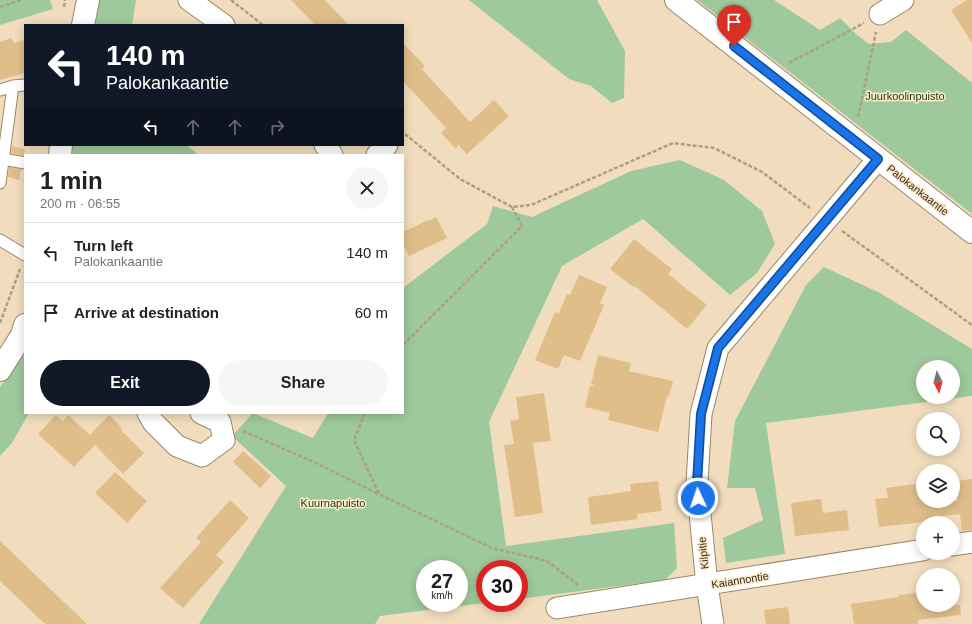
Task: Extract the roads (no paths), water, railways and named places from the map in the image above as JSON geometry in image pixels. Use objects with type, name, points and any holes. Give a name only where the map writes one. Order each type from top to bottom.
[{"type":"main road","points":[[83,24],[88,0]]},
{"type":"main road","name":"Palokankaantie","points":[[676,0],[972,232]]},
{"type":"main road","points":[[0,370],[24,332]]},
{"type":"street","points":[[189,0],[223,24]]},
{"type":"street","points":[[880,14],[903,0]]},
{"type":"street","points":[[378,154],[386,146]]},
{"type":"street","name":"Kilpitie","points":[[713,624],[706,585],[697,483],[701,414],[718,348],[878,159]]},
{"type":"street","points":[[149,414],[153,422],[178,446],[202,456],[224,440],[220,422],[203,414]]},
{"type":"street","points":[[960,544],[972,542]]},
{"type":"street","name":"Kaiannontie","points":[[557,608],[916,551]]},
{"type":"lane","points":[[0,90],[13,86],[24,85]]},
{"type":"lane","points":[[0,182],[13,86]]},
{"type":"lane","points":[[4,159],[24,163]]},
{"type":"lane","points":[[0,240],[24,258]]},
{"type":"park label","name":"Juurkoolinpuisto","points":[[905,96]]},
{"type":"park label","name":"Kuurnapuisto","points":[[333,503]]}]
